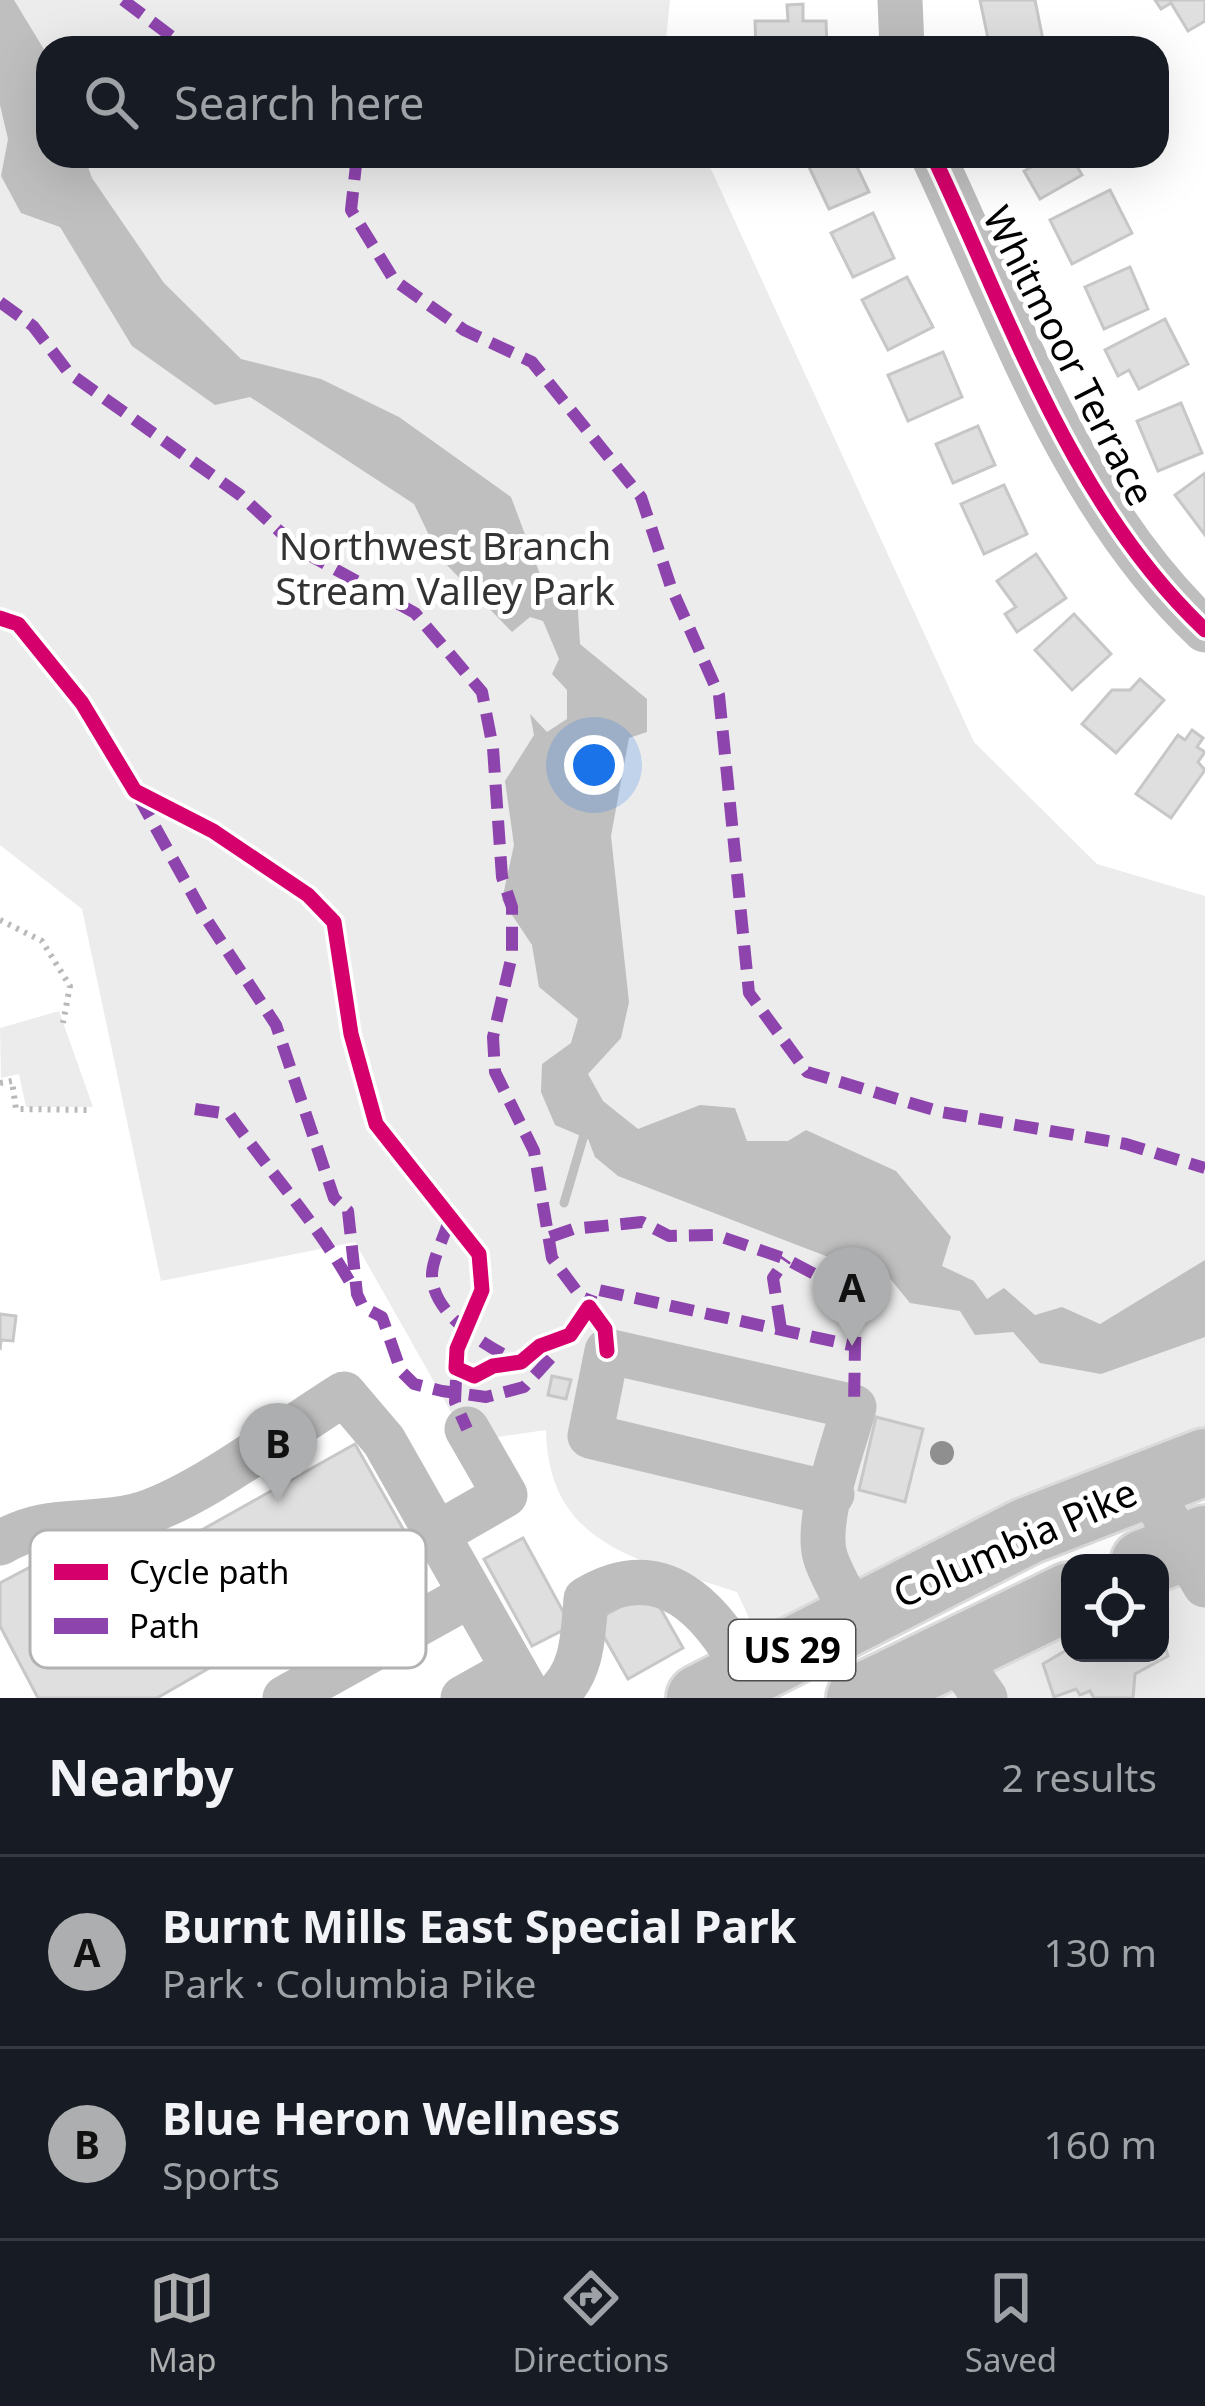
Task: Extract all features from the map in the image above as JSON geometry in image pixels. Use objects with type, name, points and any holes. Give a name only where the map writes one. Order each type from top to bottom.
[{"type":"highway","name":"Columbia Pike","points":[[723,1686],[1028,1531],[1176,1473]]},
{"type":"highway","name":"Columbia Pike","points":[[860,1698],[969,1675],[1061,1603]]},
{"type":"street","points":[[900,0],[902,36]]},
{"type":"street","name":"Whitmoor Terrace","points":[[940,168],[1074,454],[1156,584],[1205,630]]},
{"type":"street","points":[[832,1494],[590,1436],[607,1351],[854,1407],[832,1494],[822,1530],[825,1557],[854,1616]]},
{"type":"street","points":[[0,1543],[30,1525],[133,1516],[168,1503],[344,1394],[384,1441],[521,1684],[463,1698]]},
{"type":"street","points":[[437,1534],[505,1496],[467,1429]]},
{"type":"street","points":[[1176,1473],[1184,1559]]},
{"type":"street","points":[[552,1698],[568,1686],[576,1665],[586,1599],[609,1586],[649,1581],[679,1588],[734,1650],[723,1686]]},
{"type":"street","points":[[426,1619],[470,1594]]},
{"type":"street","points":[[285,1698],[338,1668]]},
{"type":"path","points":[[0,920],[42,941],[70,986],[63,1023]]},
{"type":"path","points":[[0,1083],[12,1081],[16,1109],[88,1110]]},
{"type":"green space","name":"Northwest Branch Stream Valley Park","points":[[0,0],[670,0],[666,36],[36,36],[36,168],[711,168],[974,742],[1097,864],[1205,896],[1205,1439],[761,1644],[737,1592],[637,1558],[583,1525],[564,1501],[551,1470],[546,1430],[476,1440],[455,1419],[355,1242],[161,1281],[82,909],[0,845]]},
{"type":"green space","points":[[59,1011],[93,1107],[26,1107],[19,1074],[1,1078],[0,1028]]},
{"type":"green space","points":[[1205,1574],[1205,1698],[932,1698],[1061,1637],[1061,1662],[1169,1662],[1169,1589]]},
{"type":"shaded area","points":[[0,0],[14,0],[36,36],[36,168],[88,168],[164,283],[241,359],[321,379],[399,417],[511,497],[541,577],[577,596],[580,644],[647,699],[647,732],[629,738],[611,836],[629,1002],[621,1038],[588,1074],[603,1101],[638,1129],[700,1105],[735,1108],[747,1141],[788,1141],[806,1130],[896,1171],[951,1237],[942,1266],[974,1281],[987,1299],[1004,1288],[1035,1315],[1062,1307],[1100,1324],[1205,1260],[1205,1337],[1101,1374],[1040,1363],[1013,1332],[975,1335],[960,1311],[910,1303],[883,1270],[857,1268],[618,1176],[595,1157],[588,1139],[555,1125],[541,1092],[542,1064],[571,1043],[578,1019],[539,987],[532,945],[502,900],[514,845],[505,781],[534,735],[530,714],[547,732],[567,719],[567,690],[552,674],[559,659],[543,621],[530,617],[512,632],[440,558],[414,504],[250,397],[215,405],[132,346],[60,227],[21,213],[1,176],[8,139],[0,105]]},
{"type":"building","points":[[980,0],[1035,0],[1042,36],[988,36]]},
{"type":"building","points":[[1155,0],[1205,0],[1205,21],[1188,31],[1171,3],[1161,9]]},
{"type":"building","points":[[803,4],[803,21],[826,21],[827,36],[756,36],[755,21],[788,21],[787,5]]},
{"type":"building","points":[[809,168],[858,168],[869,192],[829,209]]},
{"type":"building","points":[[1078,168],[1082,175],[1040,199],[1024,171]]},
{"type":"building","points":[[1110,190],[1132,233],[1072,264],[1050,220]]},
{"type":"building","points":[[873,213],[894,258],[853,277],[831,233]]},
{"type":"building","points":[[1130,267],[1148,309],[1104,329],[1085,287]]},
{"type":"building","points":[[907,277],[933,327],[888,350],[862,300]]},
{"type":"building","points":[[1165,319],[1188,364],[1139,389],[1129,370],[1118,376],[1105,350]]},
{"type":"building","points":[[943,352],[962,397],[908,421],[888,375]]},
{"type":"building","points":[[1181,403],[1202,453],[1158,471],[1137,421]]},
{"type":"building","points":[[978,426],[995,465],[953,483],[936,444]]},
{"type":"building","points":[[1205,473],[1205,535],[1175,495]]},
{"type":"building","points":[[1004,485],[1027,534],[984,554],[961,504]]},
{"type":"building","points":[[1036,554],[1066,598],[1017,632],[1005,614],[1016,607],[997,581]]},
{"type":"building","points":[[1074,614],[1111,654],[1072,690],[1035,650]]},
{"type":"building","points":[[1140,679],[1164,700],[1116,753],[1082,724],[1112,690],[1130,690]]},
{"type":"building","points":[[1192,730],[1203,738],[1197,747],[1205,752],[1198,762],[1205,770],[1171,818],[1136,794],[1178,735],[1185,740]]},
{"type":"building","points":[[0,1314],[16,1316],[13,1341],[1,1340],[0,1350]]},
{"type":"building","points":[[552,1376],[571,1380],[566,1399],[548,1395]]},
{"type":"building","points":[[876,1417],[923,1429],[905,1502],[859,1490]]},
{"type":"building","points":[[355,1444],[404,1530],[202,1530]]},
{"type":"building","points":[[523,1538],[571,1626],[532,1646],[484,1559]]},
{"type":"building","points":[[30,1567],[30,1668],[209,1668],[157,1698],[38,1698],[0,1626],[0,1583]]},
{"type":"building","points":[[650,1590],[683,1648],[628,1679],[595,1621]]},
{"type":"building","points":[[1061,1653],[1061,1662],[1157,1662],[1135,1674],[1133,1698],[1094,1698],[1090,1691],[1080,1695],[1076,1689],[1054,1697],[1043,1664]]},
{"type":"waterway","points":[[564,1203],[586,1128]]},
{"type":"marked path","points":[[123,0],[171,36]]},
{"type":"marked path","points":[[356,168],[351,210],[394,280],[464,330],[532,362],[641,497],[671,587],[719,695],[749,993],[807,1072],[941,1112],[1126,1144],[1205,1168]]},
{"type":"marked path","points":[[0,302],[33,326],[69,373],[240,495],[300,550],[415,613],[482,692],[493,748],[502,877],[512,907],[512,955],[493,1037],[495,1072],[534,1151],[552,1258],[593,1313]]},
{"type":"marked path","points":[[138,796],[205,917],[276,1025],[334,1198],[348,1211],[357,1294],[363,1307],[382,1317],[401,1371],[414,1384],[486,1397],[524,1387],[557,1351]]},
{"type":"marked path","points":[[195,1109],[229,1114],[355,1291]]},
{"type":"marked path","points":[[449,1220],[433,1269],[434,1289],[462,1327],[515,1360]]},
{"type":"marked path","points":[[550,1237],[573,1229],[642,1222],[669,1236],[716,1235],[786,1259],[837,1286],[856,1311],[855,1346]]},
{"type":"marked path","points":[[781,1329],[773,1278],[786,1259]]},
{"type":"marked path","points":[[583,1317],[594,1289],[855,1346],[854,1407]]},
{"type":"marked path","points":[[456,1380],[455,1402],[467,1429]]},
{"type":"cycle path","points":[[938,168],[1018,344],[1081,468],[1158,580],[1205,630]]},
{"type":"cycle path","points":[[0,618],[18,624],[82,703],[135,791],[213,831],[308,895],[334,922],[351,1034],[376,1124],[479,1254],[482,1290],[457,1349],[456,1368],[474,1376],[493,1366],[521,1362],[540,1346],[570,1335],[589,1307],[605,1329],[607,1351]]},
{"type":"place","name":"Burnt Mills East Special Park","points":[[852,1346]]},
{"type":"place","name":"Blue Heron Wellness","points":[[278,1502]]}]
